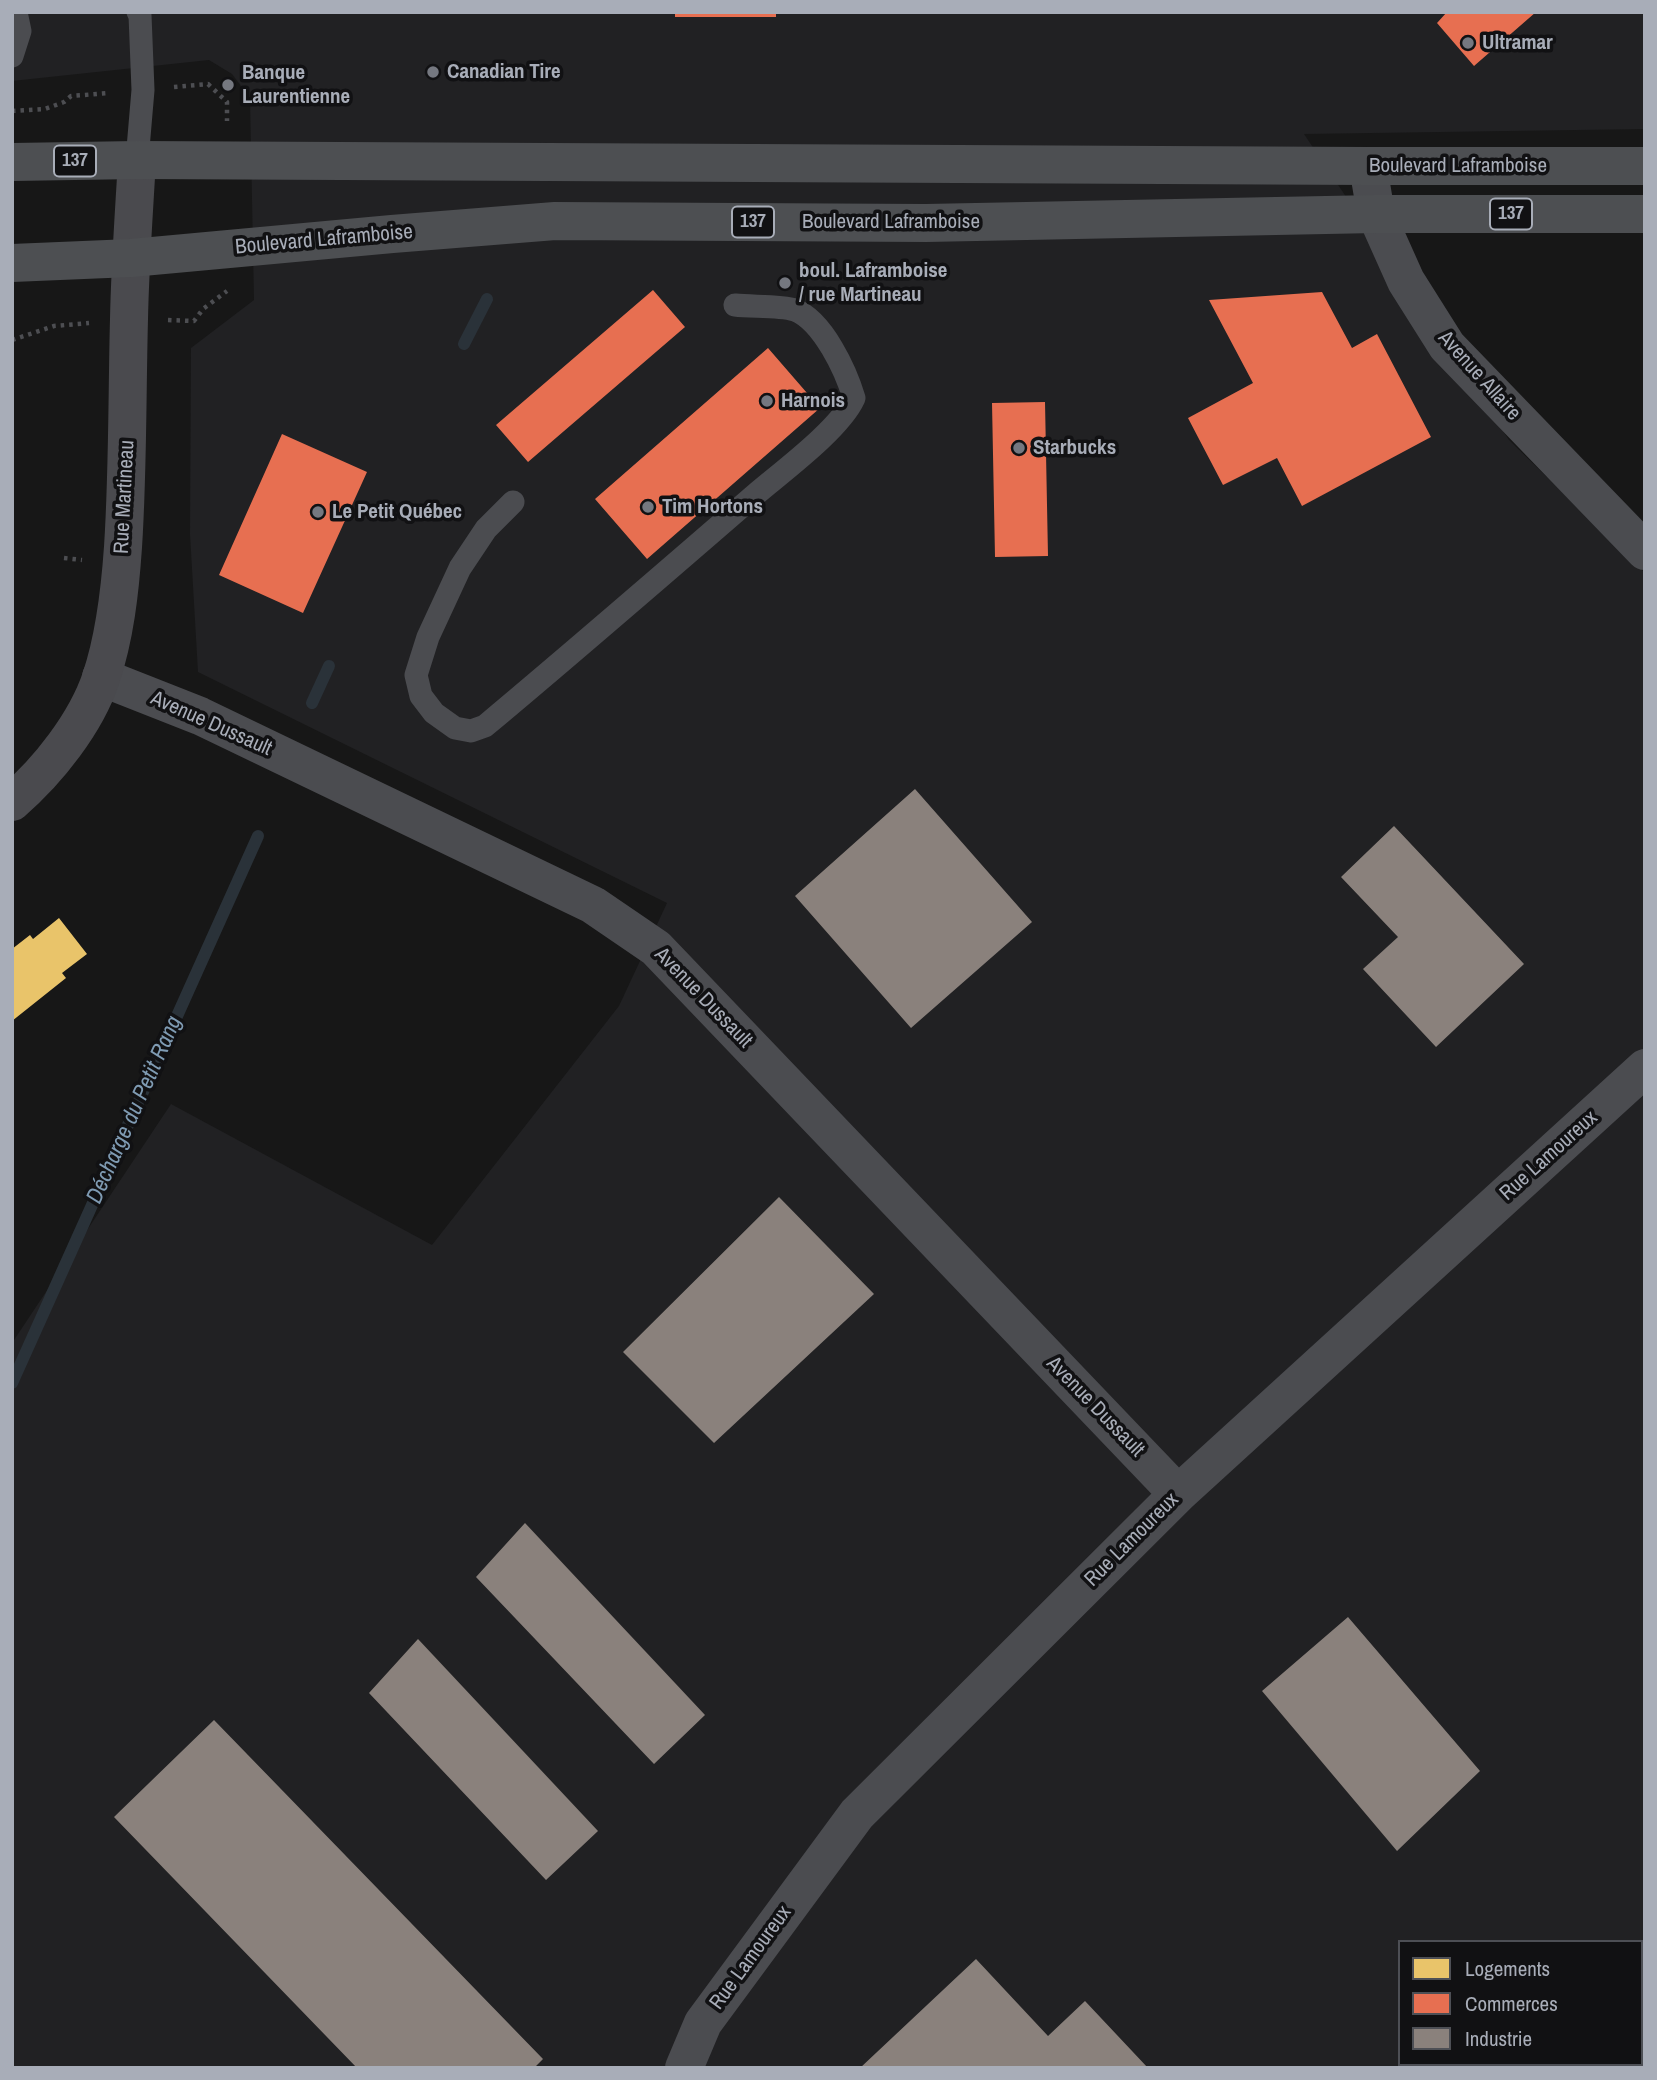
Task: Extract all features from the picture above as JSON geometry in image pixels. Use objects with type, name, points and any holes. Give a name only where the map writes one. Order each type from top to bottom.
[{"type":"main road","name":"Boulevard Laframboise","points":[[12,162],[137,160],[1645,166]]},
{"type":"main road","name":"Boulevard Laframboise","points":[[12,263],[131,258],[555,221],[926,223],[1376,214],[1645,214]]},
{"type":"street","name":"Rue Martineau","points":[[12,802],[44,771],[64,745],[91,701],[101,677],[117,605],[125,519],[131,258],[137,160]]},
{"type":"street","name":"Avenue Allaire","points":[[1368,166],[1376,214],[1406,281],[1447,346],[1645,551]]},
{"type":"street","name":"Avenue Dussault","points":[[101,677],[200,716],[593,905],[656,948],[1178,1494]]},
{"type":"street","name":"Rue Lamoureux","points":[[684,2068],[703,2023],[858,1814],[1178,1494],[1645,1068]]},
{"type":"lane","points":[[12,57],[20,32],[16,12]]},
{"type":"lane","points":[[137,160],[143,90],[138,12]]},
{"type":"lane","points":[[513,502],[486,529],[460,568],[428,637],[415,675],[421,696],[434,713],[455,728],[471,731],[485,726],[799,457],[849,409],[854,398],[847,379],[824,335],[808,318],[794,310],[736,305]]},
{"type":"path","points":[[208,84],[227,102]]},
{"type":"path","points":[[12,111],[45,109],[64,102],[71,96]]},
{"type":"path","points":[[194,321],[209,304],[237,286]]},
{"type":"path","points":[[12,340],[42,330]]},
{"type":"shaded area","points":[[12,12],[1645,12],[1645,129],[1304,134],[1509,440],[1645,573],[1645,2068],[12,2068],[12,1343],[171,1104],[432,1245],[619,1006],[667,903],[198,672],[190,534],[191,348],[254,300],[250,98],[232,74],[209,60],[12,81]]},
{"type":"building: Logements","points":[[59,918],[87,954],[62,973],[66,978],[12,1021],[12,949],[30,935],[33,939]]},
{"type":"building: Commerces","points":[[675,12],[776,12],[776,17],[675,17]]},
{"type":"building: Commerces","points":[[1447,12],[1536,12],[1474,66],[1437,23]]},
{"type":"building: Commerces","points":[[653,290],[685,327],[528,462],[496,425]]},
{"type":"building: Commerces","points":[[1322,292],[1352,348],[1377,334],[1431,437],[1302,506],[1277,458],[1223,485],[1188,418],[1253,383],[1209,300]]},
{"type":"building: Commerces","points":[[768,348],[820,408],[647,559],[595,499]]},
{"type":"building: Commerces","points":[[1045,402],[1048,556],[995,557],[992,403]]},
{"type":"building: Commerces","points":[[282,434],[367,472],[303,613],[219,575]]},
{"type":"building: Industrie","points":[[915,789],[1032,922],[911,1028],[795,896]]},
{"type":"building: Industrie","points":[[1394,826],[1524,964],[1436,1047],[1363,969],[1398,937],[1341,877]]},
{"type":"building: Industrie","points":[[779,1197],[874,1294],[714,1443],[623,1352]]},
{"type":"building: Industrie","points":[[525,1523],[705,1715],[654,1764],[476,1577]]},
{"type":"building: Industrie","points":[[1348,1617],[1480,1771],[1397,1851],[1262,1691]]},
{"type":"building: Industrie","points":[[418,1639],[598,1831],[546,1880],[369,1693]]},
{"type":"building: Industrie","points":[[214,1720],[543,2059],[534,2068],[357,2068],[114,1817]]},
{"type":"building: Industrie","points":[[976,1959],[1048,2036],[1085,2001],[1148,2068],[860,2068]]},
{"type":"waterway","name":"Décharge du Petit Rang","points":[[464,344],[487,299]]},
{"type":"waterway","name":"Décharge du Petit Rang","points":[[312,703],[329,666]]},
{"type":"waterway","name":"Décharge du Petit Rang","points":[[12,1383],[258,836]]},
{"type":"place","name":"Ultramar","points":[[1468,43]]},
{"type":"place","name":"Canadian Tire","points":[[433,72]]},
{"type":"place","name":"Banque Laurentienne","points":[[228,85]]},
{"type":"place","name":"boul. Laframboise / rue Martineau","points":[[785,283]]},
{"type":"place","name":"Harnois","points":[[767,401]]},
{"type":"place","name":"Starbucks","points":[[1019,448]]},
{"type":"place","name":"Tim Hortons","points":[[648,507]]},
{"type":"place","name":"Le Petit Québec","points":[[318,512]]}]
